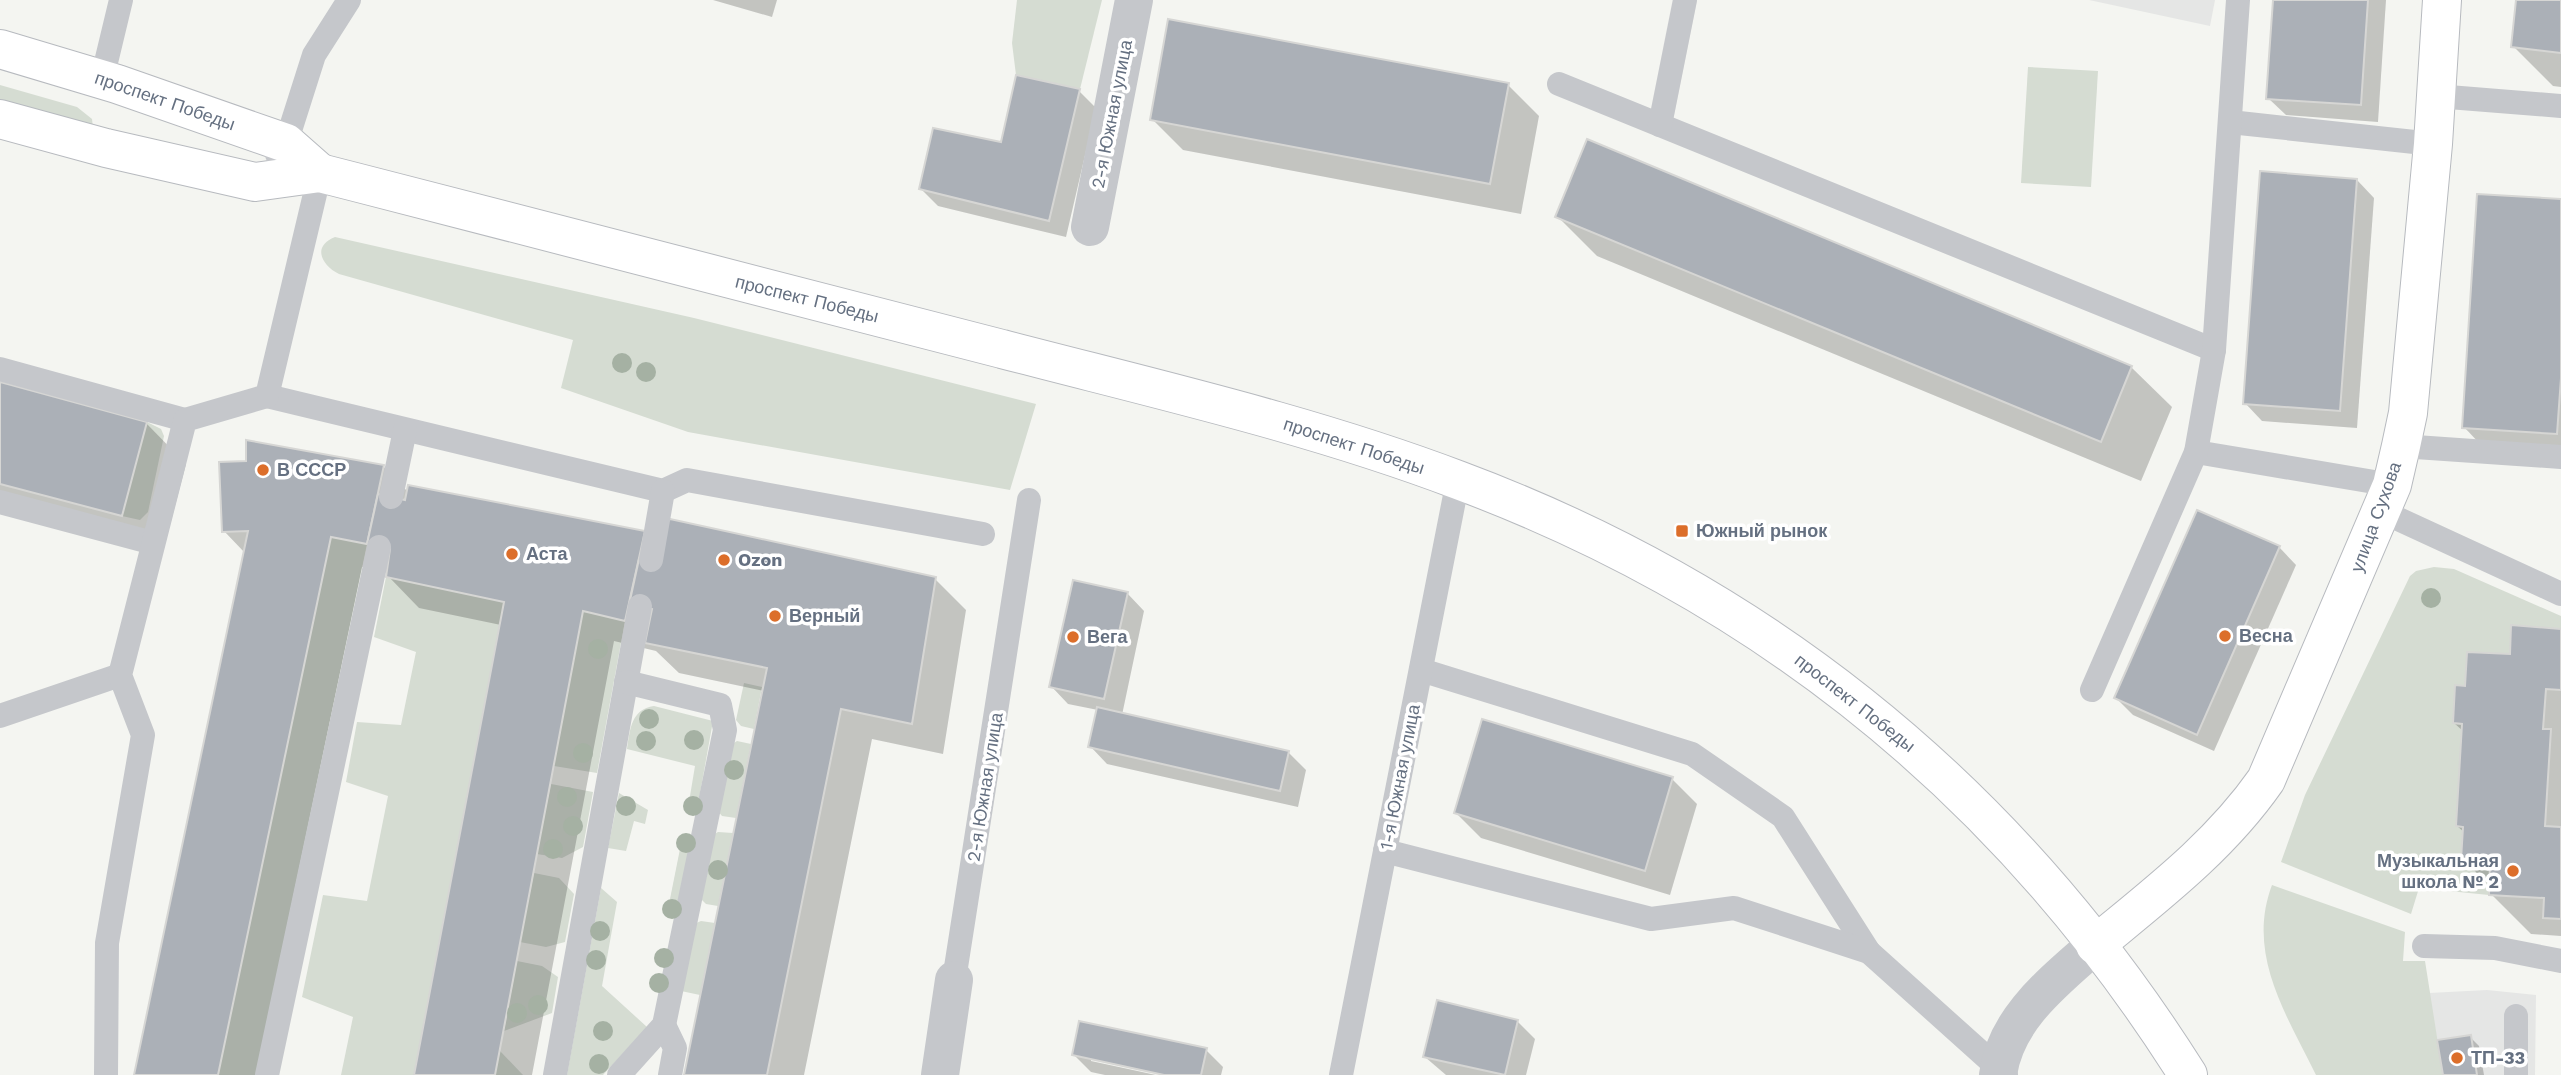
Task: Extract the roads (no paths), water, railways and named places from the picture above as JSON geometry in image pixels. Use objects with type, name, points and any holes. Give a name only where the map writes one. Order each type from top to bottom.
[{"type":"street","name":"2-я Южная улица","points":[[1090,228],[1134,0]]},
{"type":"street","name":"улица Сухова","points":[[2095,944],[2196,861],[2246,809],[2266,780],[2386,498],[2408,413],[2433,144],[2442,0]]},
{"type":"street","name":"проспект Победы","points":[[0,49],[102,79],[286,143],[320,173]]},
{"type":"street","name":"проспект Победы","points":[[0,119],[106,148],[255,182],[320,173],[1271,419],[1458,480],[1548,517],[1665,573],[1723,606],[1893,729],[1966,795],[2095,944],[2188,1075]]},
{"type":"street","points":[[2001,1073],[2016,1023],[2052,984],[2095,944]]},
{"type":"street","name":"2-я Южная улица","points":[[940,1075],[954,980]]},
{"type":"lane","points":[[102,79],[121,0]]},
{"type":"lane","points":[[255,182],[286,143],[314,55],[349,0]]},
{"type":"lane","points":[[1660,125],[1685,0]]},
{"type":"lane","points":[[2092,690],[2196,452],[2214,350],[2238,0]]},
{"type":"lane","points":[[1559,84],[2214,350]]},
{"type":"lane","points":[[2436,96],[2561,107]]},
{"type":"lane","points":[[2230,122],[2433,144]]},
{"type":"lane","points":[[267,396],[320,173]]},
{"type":"lane","points":[[0,369],[185,420],[267,396],[663,491],[687,480],[983,534]]},
{"type":"lane","points":[[106,1075],[107,943],[143,735],[120,675],[185,420]]},
{"type":"lane","points":[[391,497],[405,430]]},
{"type":"lane","points":[[2401,446],[2561,457]]},
{"type":"lane","points":[[2196,452],[2386,498],[2561,593]]},
{"type":"lane","name":"1-я Южная улица","points":[[1341,1075],[1458,480]]},
{"type":"lane","points":[[651,560],[663,491]]},
{"type":"lane","name":"2-я Южная улица","points":[[954,980],[1029,500]]},
{"type":"lane","points":[[0,502],[153,543]]},
{"type":"lane","points":[[267,1075],[379,547]]},
{"type":"lane","points":[[555,1075],[640,607]]},
{"type":"lane","points":[[1421,670],[1692,754],[1783,817],[1869,952],[2001,1073]]},
{"type":"lane","points":[[0,716],[120,675]]},
{"type":"lane","points":[[619,1075],[664,1025],[724,730],[720,705],[626,682]]},
{"type":"lane","points":[[1385,851],[1651,919],[1734,908],[1869,952]]},
{"type":"lane","points":[[2424,946],[2495,948],[2561,961]]},
{"type":"lane","points":[[2516,1016],[2516,1075]]},
{"type":"lane","points":[[664,1025],[675,1048],[670,1075]]},
{"type":"place","name":"В СССР","points":[[263,470]]},
{"type":"place","name":"Южный рынок","points":[[1682,531]]},
{"type":"place","name":"Аста","points":[[512,554]]},
{"type":"place","name":"Ozon","points":[[724,560]]},
{"type":"place","name":"Верный","points":[[775,616]]},
{"type":"place","name":"Весна","points":[[2225,636]]},
{"type":"place","name":"Вега","points":[[1073,637]]},
{"type":"place","name":"Музыкальная школа № 2","points":[[2513,871]]},
{"type":"place","name":"ТП-33","points":[[2457,1058]]}]
